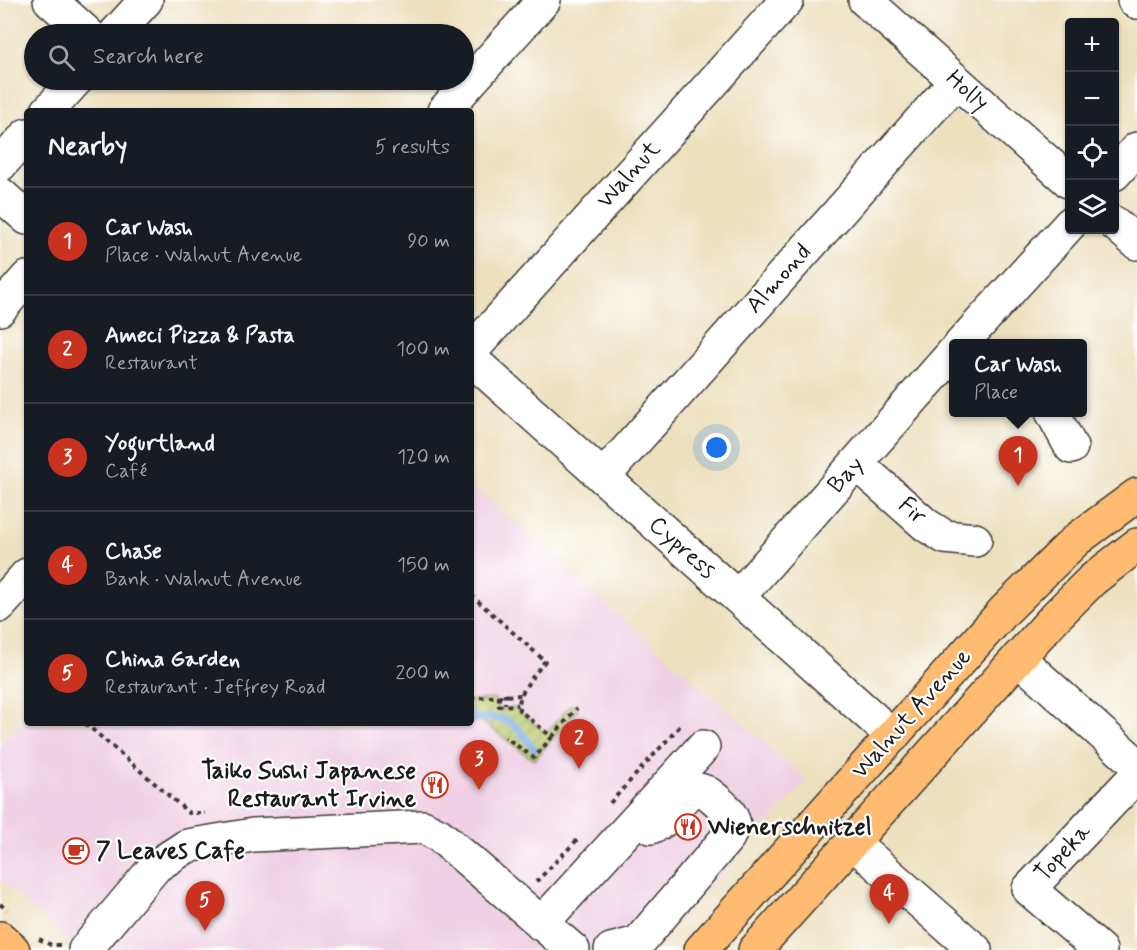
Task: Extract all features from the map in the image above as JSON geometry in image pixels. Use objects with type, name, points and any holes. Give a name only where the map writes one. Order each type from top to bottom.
[{"type":"main road","name":"Walnut Avenue","points":[[701,950],[1005,610],[1058,556],[1098,522],[1137,495]]},
{"type":"main road","name":"Walnut Avenue","points":[[755,950],[1055,617],[1092,580],[1137,545]]},
{"type":"main road","points":[[0,938],[13,950]]},
{"type":"street","points":[[50,0],[77,24]]},
{"type":"street","points":[[125,24],[146,0]]},
{"type":"street","points":[[474,78],[544,0]]},
{"type":"street","name":"Walnut","points":[[474,348],[787,0]]},
{"type":"street","name":"Holly","points":[[865,0],[1068,180]]},
{"type":"street","name":"Almond","points":[[603,477],[956,81]]},
{"type":"street","points":[[51,108],[67,90]]},
{"type":"street","points":[[447,108],[463,90]]},
{"type":"street","points":[[0,165],[24,138]]},
{"type":"street","points":[[1119,169],[1137,149]]},
{"type":"street","points":[[0,194],[24,215]]},
{"type":"street","points":[[1119,227],[1137,243]]},
{"type":"street","name":"Bay","points":[[970,339],[1065,230]]},
{"type":"street","points":[[0,309],[24,281]]},
{"type":"street","name":"Cypress","points":[[474,362],[893,736]]},
{"type":"street","name":"Bay","points":[[738,597],[949,363]]},
{"type":"street","points":[[1055,417],[1071,447]]},
{"type":"street","name":"Fir","points":[[857,464],[926,525],[945,537],[975,540]]},
{"type":"street","points":[[0,605],[24,578]]},
{"type":"street","points":[[1018,658],[1137,765]]},
{"type":"street","points":[[541,924],[703,747]]},
{"type":"street","name":"Topeka","points":[[1100,950],[1029,889],[1137,775]]},
{"type":"street","points":[[611,950],[638,943],[728,837],[734,824],[731,813],[705,790],[697,789],[686,795],[663,822],[651,827],[639,818]]},
{"type":"street","points":[[84,950],[156,866],[187,846],[253,835],[423,827],[439,834],[573,950]]},
{"type":"street","points":[[852,842],[975,950]]},
{"type":"path","points":[[474,598],[545,662],[521,694],[518,705],[519,710],[552,737]]},
{"type":"path","points":[[505,693],[505,705]]},
{"type":"path","points":[[474,698],[521,694]]},
{"type":"path","points":[[499,696],[499,706],[518,705]]},
{"type":"path","points":[[505,737],[534,758],[577,708]]},
{"type":"path","points":[[88,726],[189,813],[212,813]]},
{"type":"path","points":[[609,805],[680,726]]},
{"type":"path","points":[[529,889],[585,832]]},
{"type":"shaded area","points":[[474,488],[807,780],[652,950],[78,950],[0,880],[0,745],[24,718],[24,726],[474,726]]},
{"type":"green space","points":[[495,699],[498,709],[518,708],[546,733],[572,704],[578,709],[534,760],[481,721],[474,722],[474,701]]},
{"type":"waterway","points":[[474,717],[496,718],[510,722],[516,726],[534,749]]},
{"type":"place","name":"Car Wash","points":[[1018,486]]},
{"type":"place","name":"Ameci Pizza & Pasta","points":[[579,769]]},
{"type":"place","name":"Taiko Sushi Japanese Restaurant Irvine","points":[[435,785]]},
{"type":"place","name":"Yogurtland","points":[[479,790]]},
{"type":"place","name":"Wienerschnitzel","points":[[688,827]]},
{"type":"place","name":"7 Leaves Cafe","points":[[76,851]]},
{"type":"place","name":"Chase","points":[[889,924]]},
{"type":"place","name":"China Garden","points":[[205,931]]}]
